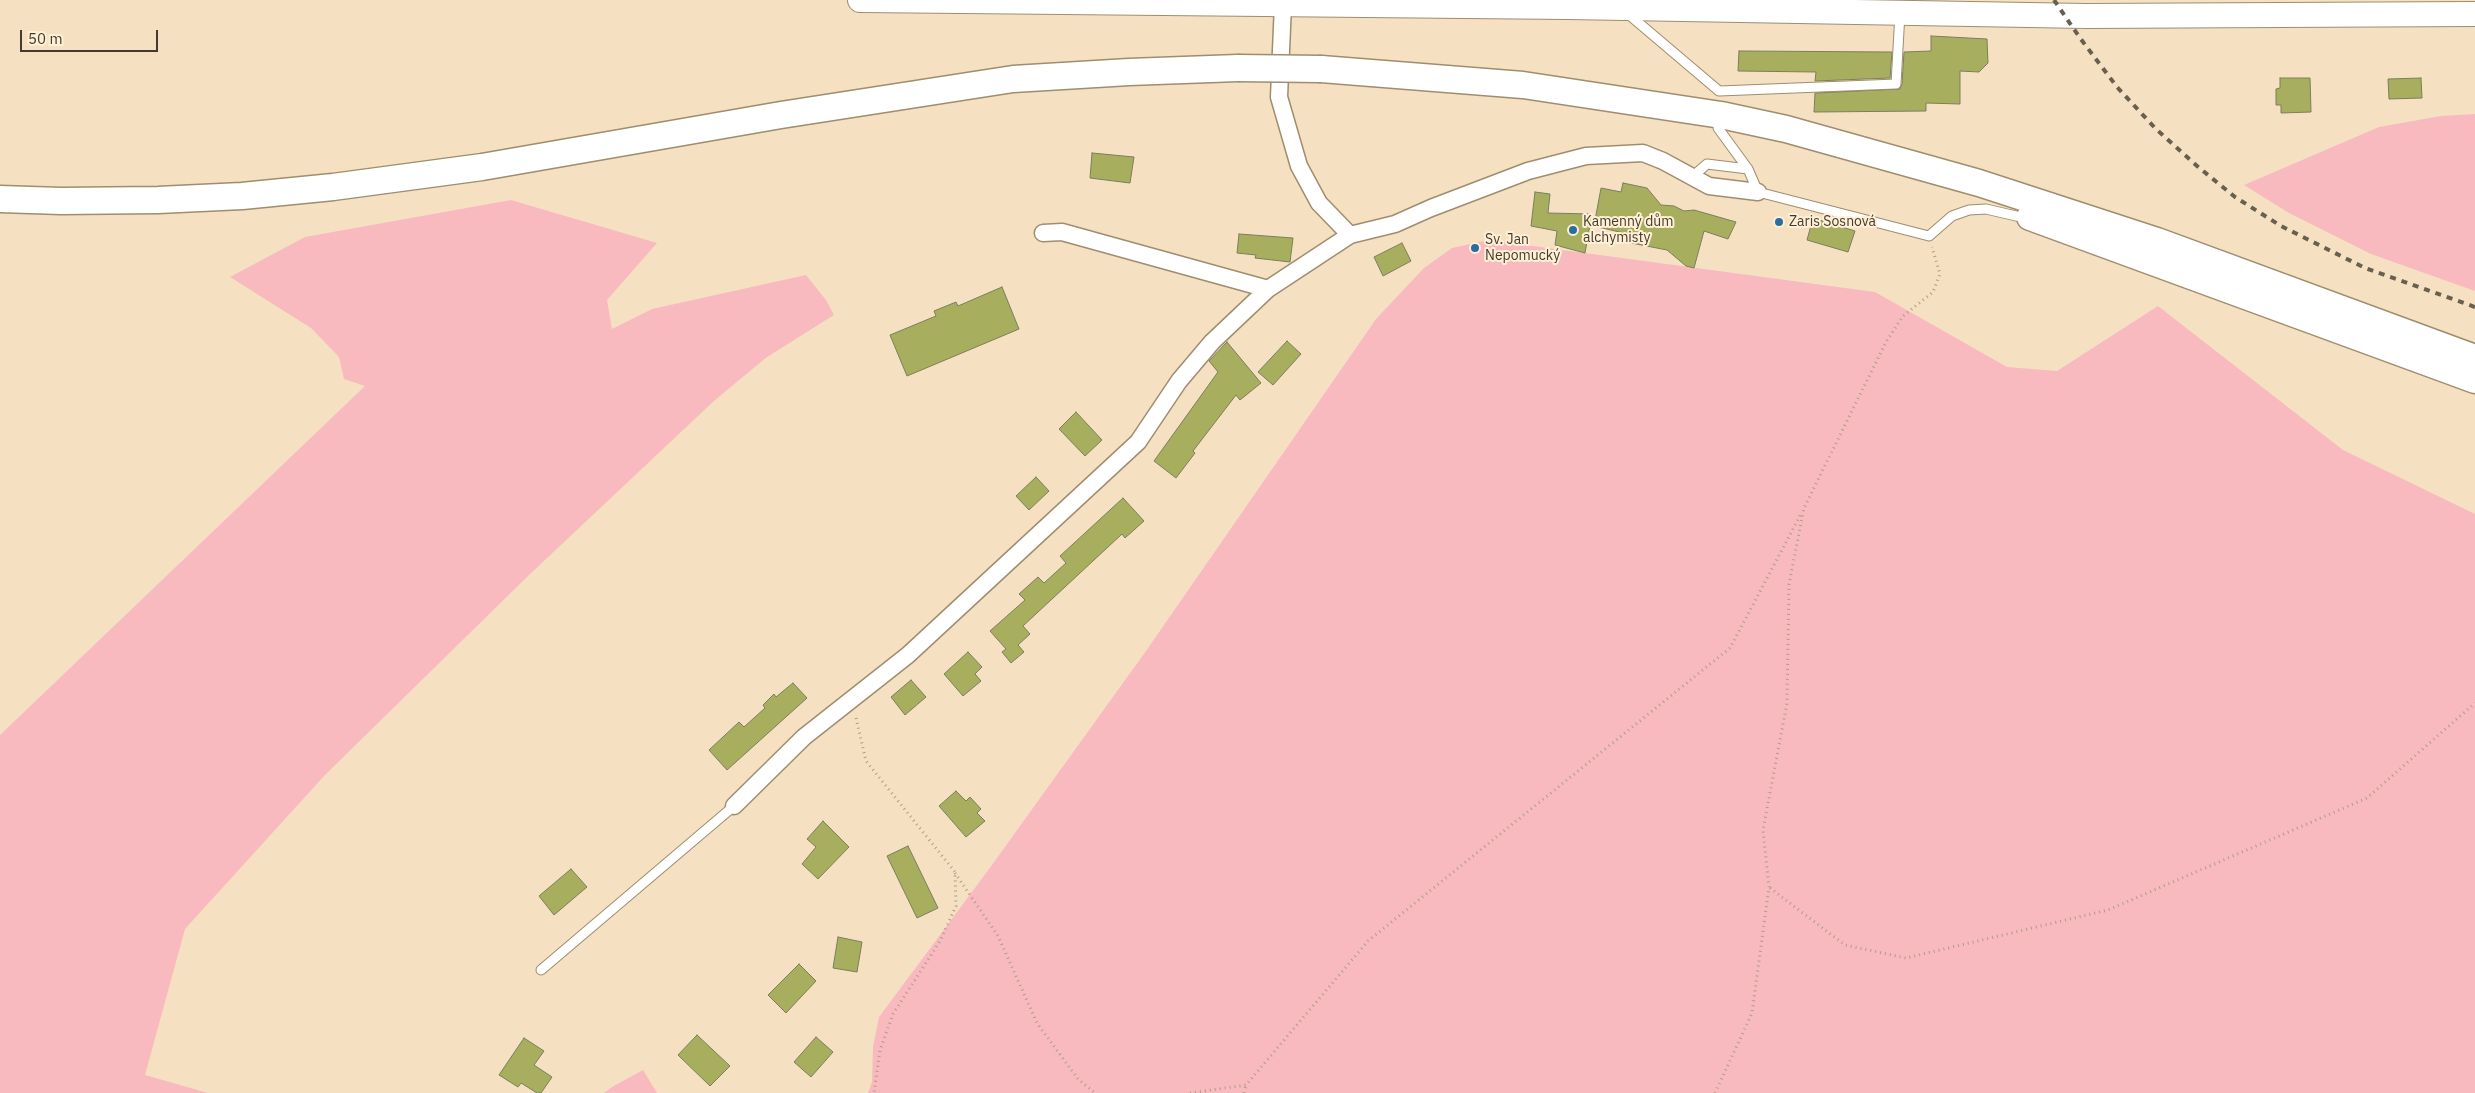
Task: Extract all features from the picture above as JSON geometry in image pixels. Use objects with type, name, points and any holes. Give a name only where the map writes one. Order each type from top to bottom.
[{"type":"main road","points":[[0,199],[61,201],[158,200],[317,189],[482,167],[781,115],[1013,80],[1129,72],[1238,68],[1321,70],[1524,85],[1721,115],[1786,129],[1979,183],[2157,240],[2475,358]]},
{"type":"main road","points":[[1623,101],[1964,195],[2475,380]]},
{"type":"street","points":[[860,0],[1900,12],[2087,8],[2475,14]]},
{"type":"street","points":[[1284,4],[1279,97],[1286,123],[1299,166],[1319,203],[1350,234]]},
{"type":"street","points":[[734,806],[804,737],[908,654],[1138,442],[1184,375],[1212,342],[1268,289],[1350,234],[1395,224],[1431,208],[1528,171],[1586,156],[1643,153],[1663,160],[1710,186],[1758,192]]},
{"type":"street","points":[[1043,233],[1062,232],[1268,289]]},
{"type":"lane","points":[[1621,8],[1719,90],[1896,84],[1900,12]]},
{"type":"lane","points":[[1718,128],[1748,169],[1758,192],[1929,236],[1952,216],[1978,209],[1986,209],[2040,221]]},
{"type":"lane","points":[[1692,177],[1707,164],[1748,169]]},
{"type":"lane","points":[[541,970],[734,806]]},
{"type":"path","points":[[1244,1093],[1246,1085],[1368,942],[1730,648],[1804,508],[1886,342],[1903,316],[1932,292],[1940,274],[1929,236]]},
{"type":"path","points":[[1715,1093],[1752,1013],[1769,887],[1763,830],[1787,703],[1789,584],[1804,508]]},
{"type":"path","points":[[852,700],[866,761],[955,872],[998,936],[1037,1023],[1078,1080],[1095,1093]]},
{"type":"path","points":[[1769,887],[1845,944],[1906,958],[2108,910],[2367,798],[2475,703]]},
{"type":"path","points":[[874,1093],[880,1050],[893,1014],[940,941],[956,906],[955,872]]},
{"type":"path","points":[[1190,1093],[1246,1085]]},
{"type":"shaded area","points":[[2475,114],[2475,291],[2371,254],[2289,213],[2244,185],[2379,127],[2441,116]]},
{"type":"shaded area","points":[[511,200],[657,243],[607,300],[612,329],[652,309],[806,275],[826,300],[834,315],[767,357],[715,400],[528,576],[325,775],[185,929],[145,1075],[208,1093],[0,1093],[0,735],[365,386],[344,379],[339,357],[311,328],[230,277],[305,237]]},
{"type":"shaded area","points":[[1488,240],[1875,292],[2007,367],[2057,371],[2158,306],[2343,450],[2475,514],[2475,1093],[868,1093],[872,1082],[873,1047],[879,1017],[989,869],[1146,651],[1376,319],[1424,268],[1452,248]]},
{"type":"shaded area","points":[[643,1070],[657,1093],[604,1093],[612,1087]]},
{"type":"building","points":[[1931,36],[1987,39],[1988,63],[1979,72],[1960,71],[1960,104],[1926,103],[1926,111],[1814,112],[1815,93],[1900,89],[1904,52],[1931,51]]},
{"type":"building","points":[[1739,51],[1892,52],[1890,78],[1815,81],[1816,72],[1738,71]]},
{"type":"building","points":[[2280,78],[2310,78],[2311,112],[2281,113],[2281,105],[2276,105],[2276,89],[2280,88]]},
{"type":"building","points":[[2421,78],[2422,98],[2389,99],[2388,79]]},
{"type":"building","points":[[1092,153],[1134,157],[1130,183],[1090,178]]},
{"type":"building","points":[[1623,183],[1647,188],[1661,205],[1674,206],[1684,211],[1694,210],[1736,222],[1728,239],[1704,231],[1694,268],[1686,266],[1667,250],[1626,242],[1628,234],[1594,226],[1601,188],[1621,192]]},
{"type":"building","name":"Kamenný dům alchymisty","points":[[1535,192],[1550,194],[1548,213],[1592,214],[1585,253],[1555,245],[1557,231],[1531,226]]},
{"type":"building","points":[[1813,218],[1855,231],[1848,252],[1807,240]]},
{"type":"building","points":[[1239,234],[1293,238],[1290,262],[1255,258],[1256,255],[1237,253]]},
{"type":"building","points":[[1402,243],[1411,261],[1383,276],[1374,257]]},
{"type":"building","points":[[1002,287],[1019,329],[907,376],[890,335],[936,316],[934,311],[956,302],[958,306]]},
{"type":"building","points":[[1287,341],[1301,354],[1273,385],[1258,372]]},
{"type":"building","points":[[1227,342],[1261,383],[1240,400],[1236,395],[1193,451],[1195,453],[1176,478],[1154,461],[1218,372],[1209,361]]},
{"type":"building","points":[[1076,412],[1102,440],[1085,456],[1059,429]]},
{"type":"building","points":[[1036,477],[1049,491],[1029,510],[1016,496]]},
{"type":"building","points":[[1123,498],[1144,521],[1125,538],[1122,534],[1023,626],[1030,634],[1018,645],[1024,652],[1011,663],[1002,652],[1006,649],[990,631],[1025,600],[1019,594],[1038,577],[1044,583],[1066,563],[1060,556]]},
{"type":"building","points":[[968,652],[982,667],[975,674],[981,681],[963,696],[944,674]]},
{"type":"building","points":[[911,680],[926,697],[905,715],[891,697]]},
{"type":"building","points":[[793,683],[807,698],[727,770],[709,750],[739,722],[744,727],[765,708],[763,705],[774,694],[776,697]]},
{"type":"building","points":[[956,791],[966,801],[970,797],[981,809],[977,813],[985,821],[966,837],[939,806]]},
{"type":"building","points":[[823,821],[849,847],[818,879],[802,864],[816,847],[807,839]]},
{"type":"building","points":[[908,846],[938,908],[917,918],[887,856]]},
{"type":"building","points":[[571,869],[587,887],[554,915],[539,896]]},
{"type":"building","points":[[838,937],[862,942],[857,972],[833,968]]},
{"type":"building","points":[[799,964],[816,981],[786,1013],[768,995]]},
{"type":"building","points":[[697,1035],[730,1066],[710,1086],[678,1055]]},
{"type":"building","points":[[816,1037],[833,1052],[811,1077],[794,1062]]},
{"type":"building","points":[[524,1038],[544,1051],[534,1065],[552,1077],[541,1093],[537,1093],[521,1083],[518,1087],[499,1075]]},
{"type":"railway","points":[[2054,0],[2117,87],[2155,128],[2235,197],[2281,226],[2365,268],[2475,307]]},
{"type":"place","name":"Zaris Sosnová","points":[[1779,222]]},
{"type":"place","name":"Kamenný dům alchymisty","points":[[1573,230]]},
{"type":"place","name":"Sv. Jan Nepomucký","points":[[1475,248]]}]
